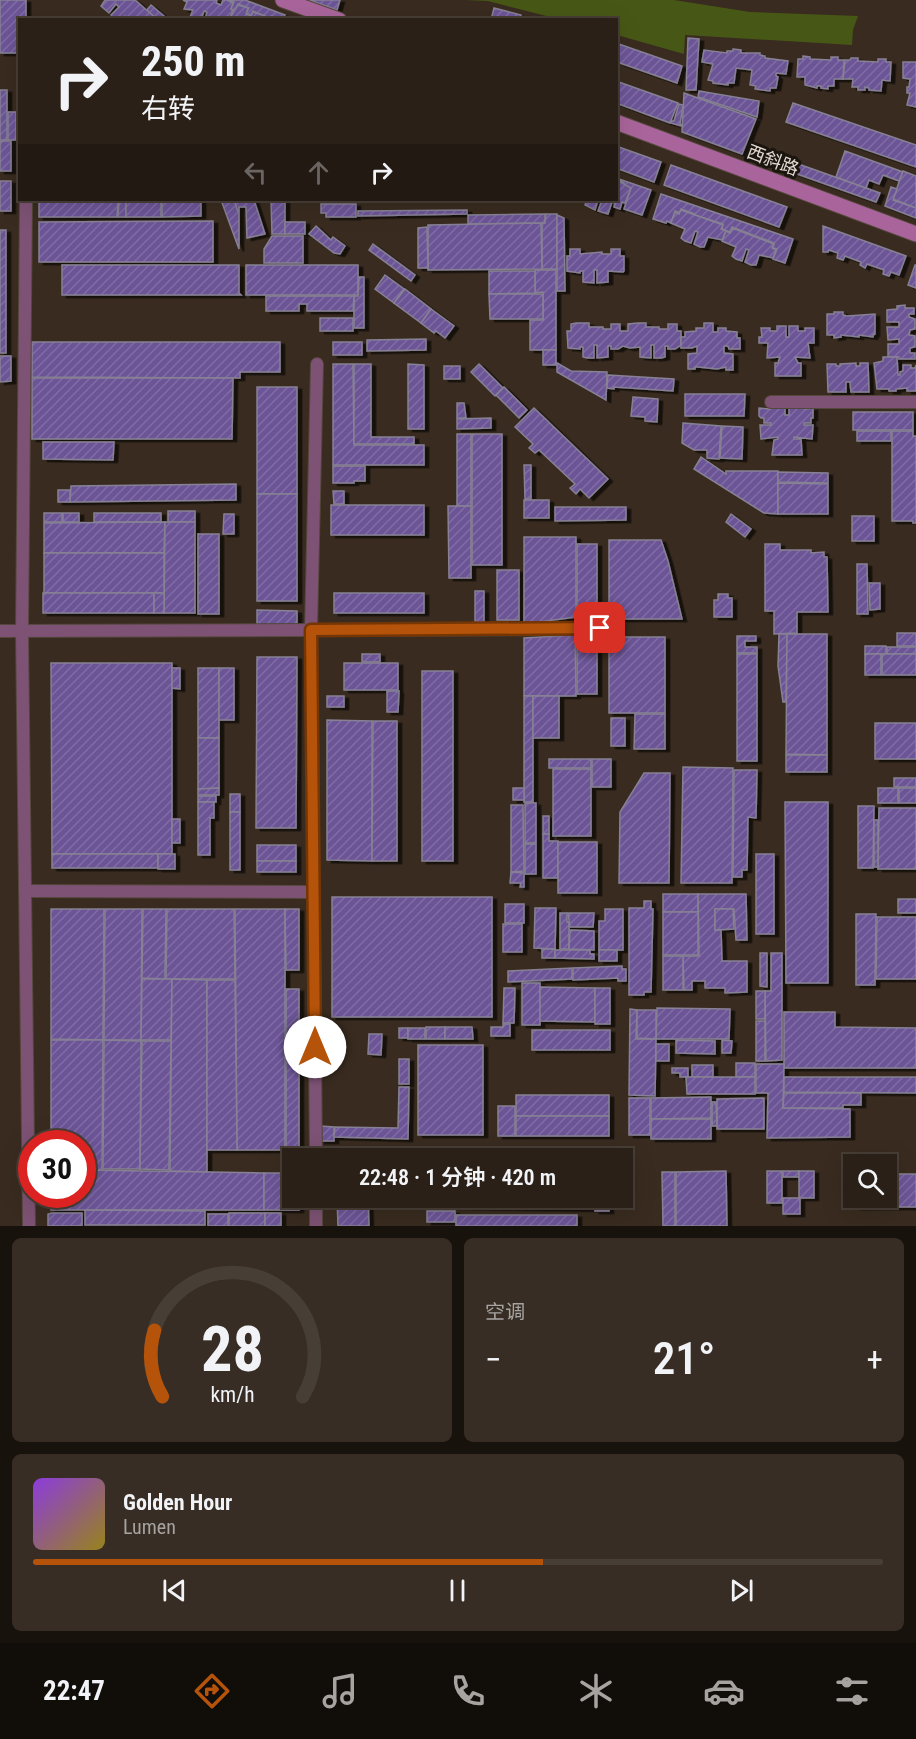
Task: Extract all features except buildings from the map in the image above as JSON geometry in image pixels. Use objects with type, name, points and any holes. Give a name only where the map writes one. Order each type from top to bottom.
[{"type":"street","points":[[283,0],[333,18]]},
{"type":"street","name":"西斜路","points":[[618,123],[916,234]]},
{"type":"street","points":[[26,201],[22,631],[29,1226]]},
{"type":"street","points":[[316,1148],[311,630],[317,364]]},
{"type":"street","points":[[771,402],[916,402]]},
{"type":"street","points":[[0,631],[600,628]]},
{"type":"street","points":[[25,891],[314,892]]},
{"type":"street","points":[[316,1208],[316,1226]]},
{"type":"green space","points":[[465,0],[674,0],[750,12],[858,16],[853,30],[852,45],[685,35],[684,54],[618,35],[618,18],[554,18],[488,1]]},
{"type":"route","points":[[315,1047],[311,630],[600,628]]}]
